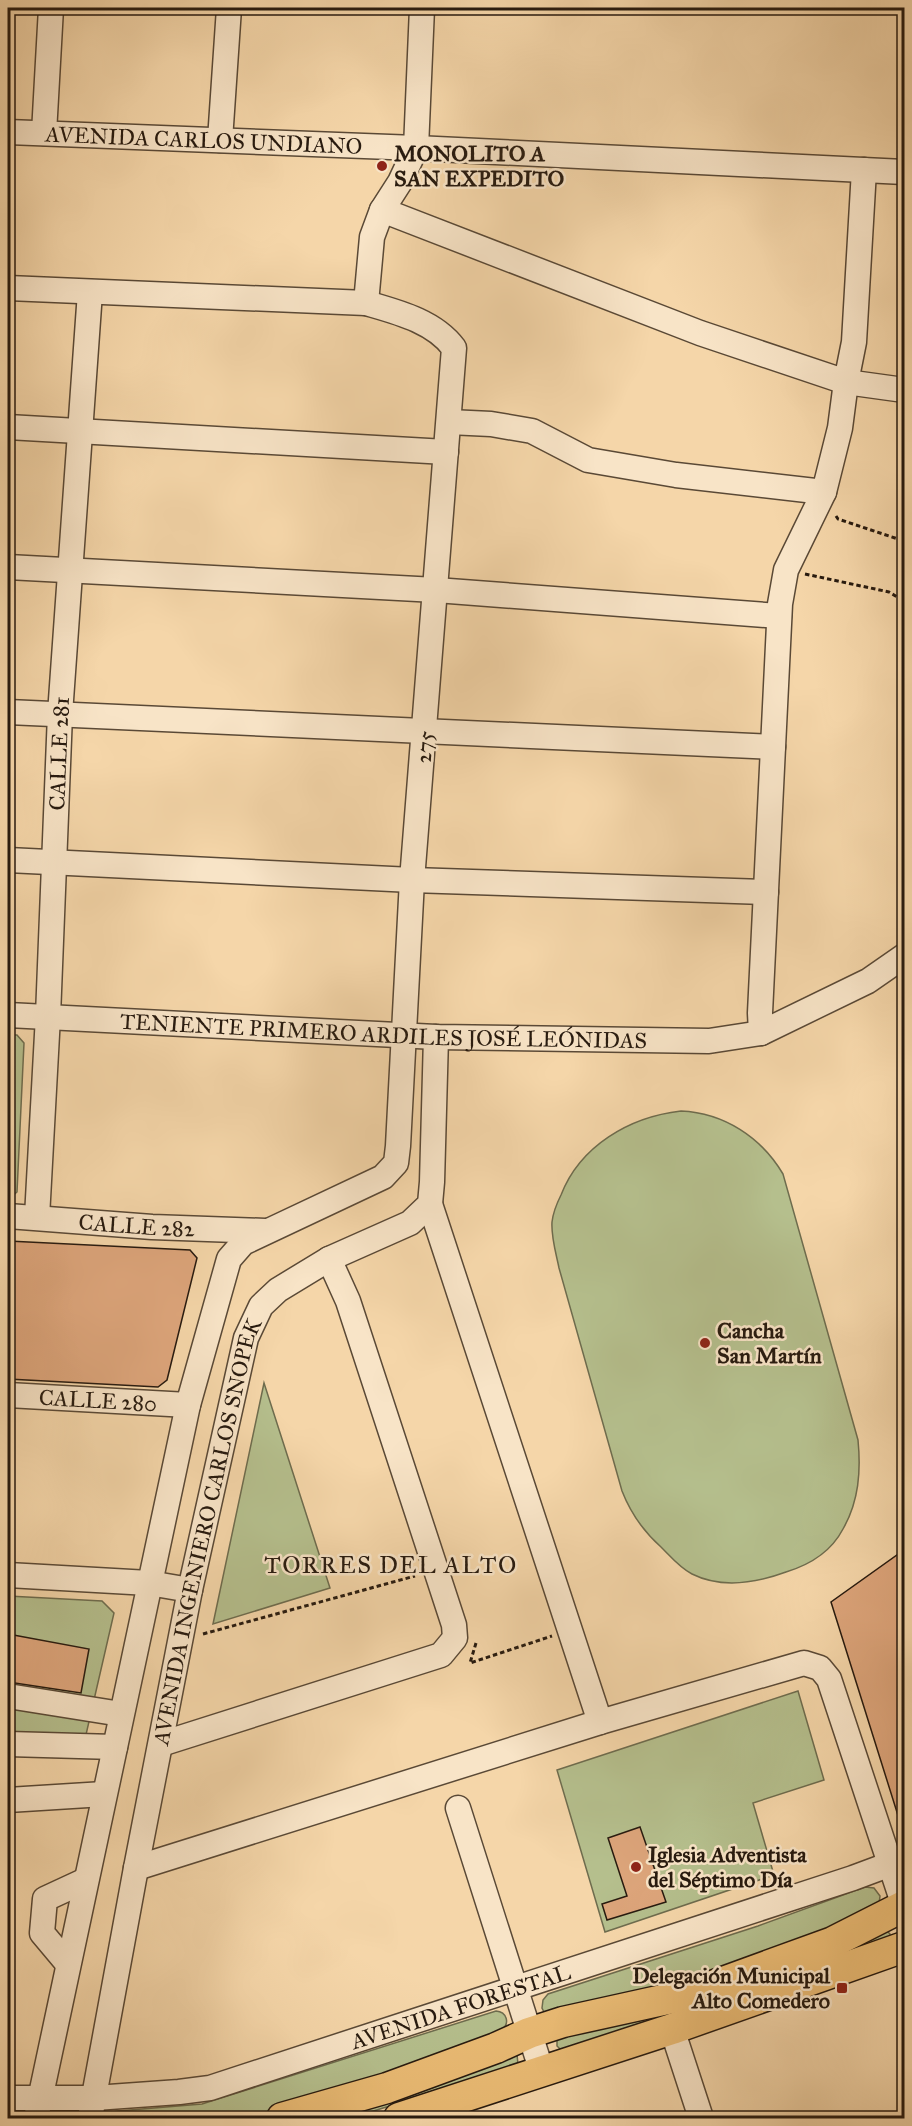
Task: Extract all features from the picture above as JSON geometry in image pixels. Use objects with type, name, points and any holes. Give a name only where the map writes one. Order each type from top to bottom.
[{"type":"main road","name":"AVENIDA FORESTAL","points":[[282,2118],[387,2088],[563,2022],[690,1994],[833,1942],[904,1906]]},
{"type":"main road","points":[[399,2118],[672,2029],[904,1947]]},
{"type":"street","points":[[44,133],[51,8]]},
{"type":"street","points":[[220,140],[230,8]]},
{"type":"street","points":[[8,288],[366,303],[372,237],[382,210],[400,182],[416,148],[422,8]]},
{"type":"street","name":"AVENIDA CARLOS UNDIANO","points":[[8,132],[416,148],[904,172]]},
{"type":"street","points":[[762,1033],[760,1013],[779,616],[786,570],[824,492],[840,428],[854,342],[864,170]]},
{"type":"street","points":[[382,210],[700,333],[846,382],[904,390]]},
{"type":"street","name":"CALLE 281","points":[[37,1217],[48,1016],[60,714],[90,292]]},
{"type":"street","name":"275","points":[[366,303],[413,319],[445,336],[454,348],[412,880],[398,1146]]},
{"type":"street","points":[[449,422],[491,424],[532,431],[588,460],[676,475],[824,492]]},
{"type":"street","points":[[8,427],[447,452]]},
{"type":"street","points":[[8,567],[436,590],[779,616]]},
{"type":"street","points":[[8,712],[773,747]]},
{"type":"street","points":[[8,860],[412,880],[766,892]]},
{"type":"street","points":[[868,981],[904,956]]},
{"type":"street","points":[[868,981],[904,971]]},
{"type":"street","name":"TENIENTE PRIMERO ARDILES JOSÉ LEÓNIDAS","points":[[8,1015],[404,1035],[709,1041],[762,1033],[868,981]]},
{"type":"street","points":[[436,1036],[430,1204],[600,1722]]},
{"type":"street","name":"AVENIDA INGENIERO CARLOS SNOPEK","points":[[38,2108],[188,1405],[229,1258],[243,1243],[383,1177],[396,1163],[398,1146]]},
{"type":"street","name":"AVENIDA INGENIERO CARLOS SNOPEK","points":[[93,2108],[136,1868],[190,1590],[246,1338],[261,1306],[278,1290],[329,1259],[410,1222],[430,1204]]},
{"type":"street","name":"CALLE 282","points":[[8,1216],[152,1227],[267,1231]]},
{"type":"street","points":[[161,1744],[441,1654],[454,1638],[454,1625],[348,1301],[329,1259]]},
{"type":"street","name":"CALLE 280","points":[[8,1395],[188,1405]]},
{"type":"street","points":[[8,1575],[149,1582],[190,1590]]},
{"type":"street","points":[[136,1868],[600,1722],[804,1664],[820,1668],[829,1679],[897,1862],[904,1906]]},
{"type":"street","points":[[8,1696],[121,1714]]},
{"type":"street","points":[[8,1744],[115,1746]]},
{"type":"street","points":[[8,1800],[104,1794]]},
{"type":"street","points":[[458,1808],[542,2072]]},
{"type":"street","name":"AVENIDA FORESTAL","points":[[8,2098],[38,2108],[93,2108],[210,2088],[897,1862]]},
{"type":"street","points":[[68,1964],[42,1933],[45,1899],[86,1880]]},
{"type":"street","points":[[672,2029],[701,2118]]},
{"type":"path","points":[[824,492],[838,519],[904,541]]},
{"type":"path","points":[[786,570],[889,592],[904,601]]},
{"type":"path","points":[[181,1640],[414,1574],[417,1584]]},
{"type":"path","points":[[476,1638],[475,1650],[470,1663],[559,1634]]},
{"type":"green space","points":[[8,1035],[17,1035],[24,1043],[17,1192],[9,1199],[8,1199]]},
{"type":"green space","name":"Cancha San Martín","points":[[681,1111],[712,1116],[740,1129],[764,1149],[783,1174],[858,1440],[859,1474],[856,1497],[838,1537],[826,1551],[803,1566],[775,1576],[739,1583],[715,1582],[692,1574],[679,1565],[655,1541],[629,1507],[622,1491],[559,1268],[553,1239],[552,1222],[558,1201],[569,1178],[594,1148],[625,1127],[662,1114]]},
{"type":"green space","points":[[264,1383],[330,1588],[213,1624]]},
{"type":"green space","points":[[8,1596],[102,1601],[114,1613],[85,1739],[8,1737]]},
{"type":"green space","points":[[798,1691],[824,1780],[753,1803],[774,1875],[605,1932],[557,1770]]},
{"type":"green space","points":[[865,1887],[874,1888],[880,1896],[879,1904],[873,1910],[726,1970],[544,2012],[542,2008],[543,2000],[548,1994],[758,1926]]},
{"type":"green space","points":[[886,1930],[890,1934],[889,1942],[561,2050],[557,2046],[557,2039]]},
{"type":"green space","points":[[496,2011],[503,2013],[507,2021],[502,2030],[351,2088],[247,2118],[105,2118],[112,2112],[118,2111],[202,2104]]},
{"type":"green space","points":[[517,2054],[518,2065],[512,2068],[351,2118],[315,2118]]},
{"type":"building","points":[[8,1241],[190,1250],[197,1258],[167,1380],[158,1387],[8,1379]]},
{"type":"building","points":[[904,1550],[904,1825],[901,1825],[831,1602]]},
{"type":"building","points":[[8,1634],[89,1649],[81,1693],[8,1682]]},
{"type":"building","name":"Iglesia Adventista del Séptimo Día","points":[[640,1827],[666,1902],[607,1920],[602,1904],[627,1896],[608,1838]]},
{"type":"place","name":"MONOLITO A SAN EXPEDITO","points":[[382,166]]},
{"type":"place","name":"Cancha San Martín","points":[[705,1343]]},
{"type":"place","name":"Iglesia Adventista del Séptimo Día","points":[[636,1867]]},
{"type":"place","name":"Delegación Municipal Alto Comedero","points":[[842,1988]]},
{"type":"district","name":"TORRES DEL ALTO","points":[[391,1565]]}]
